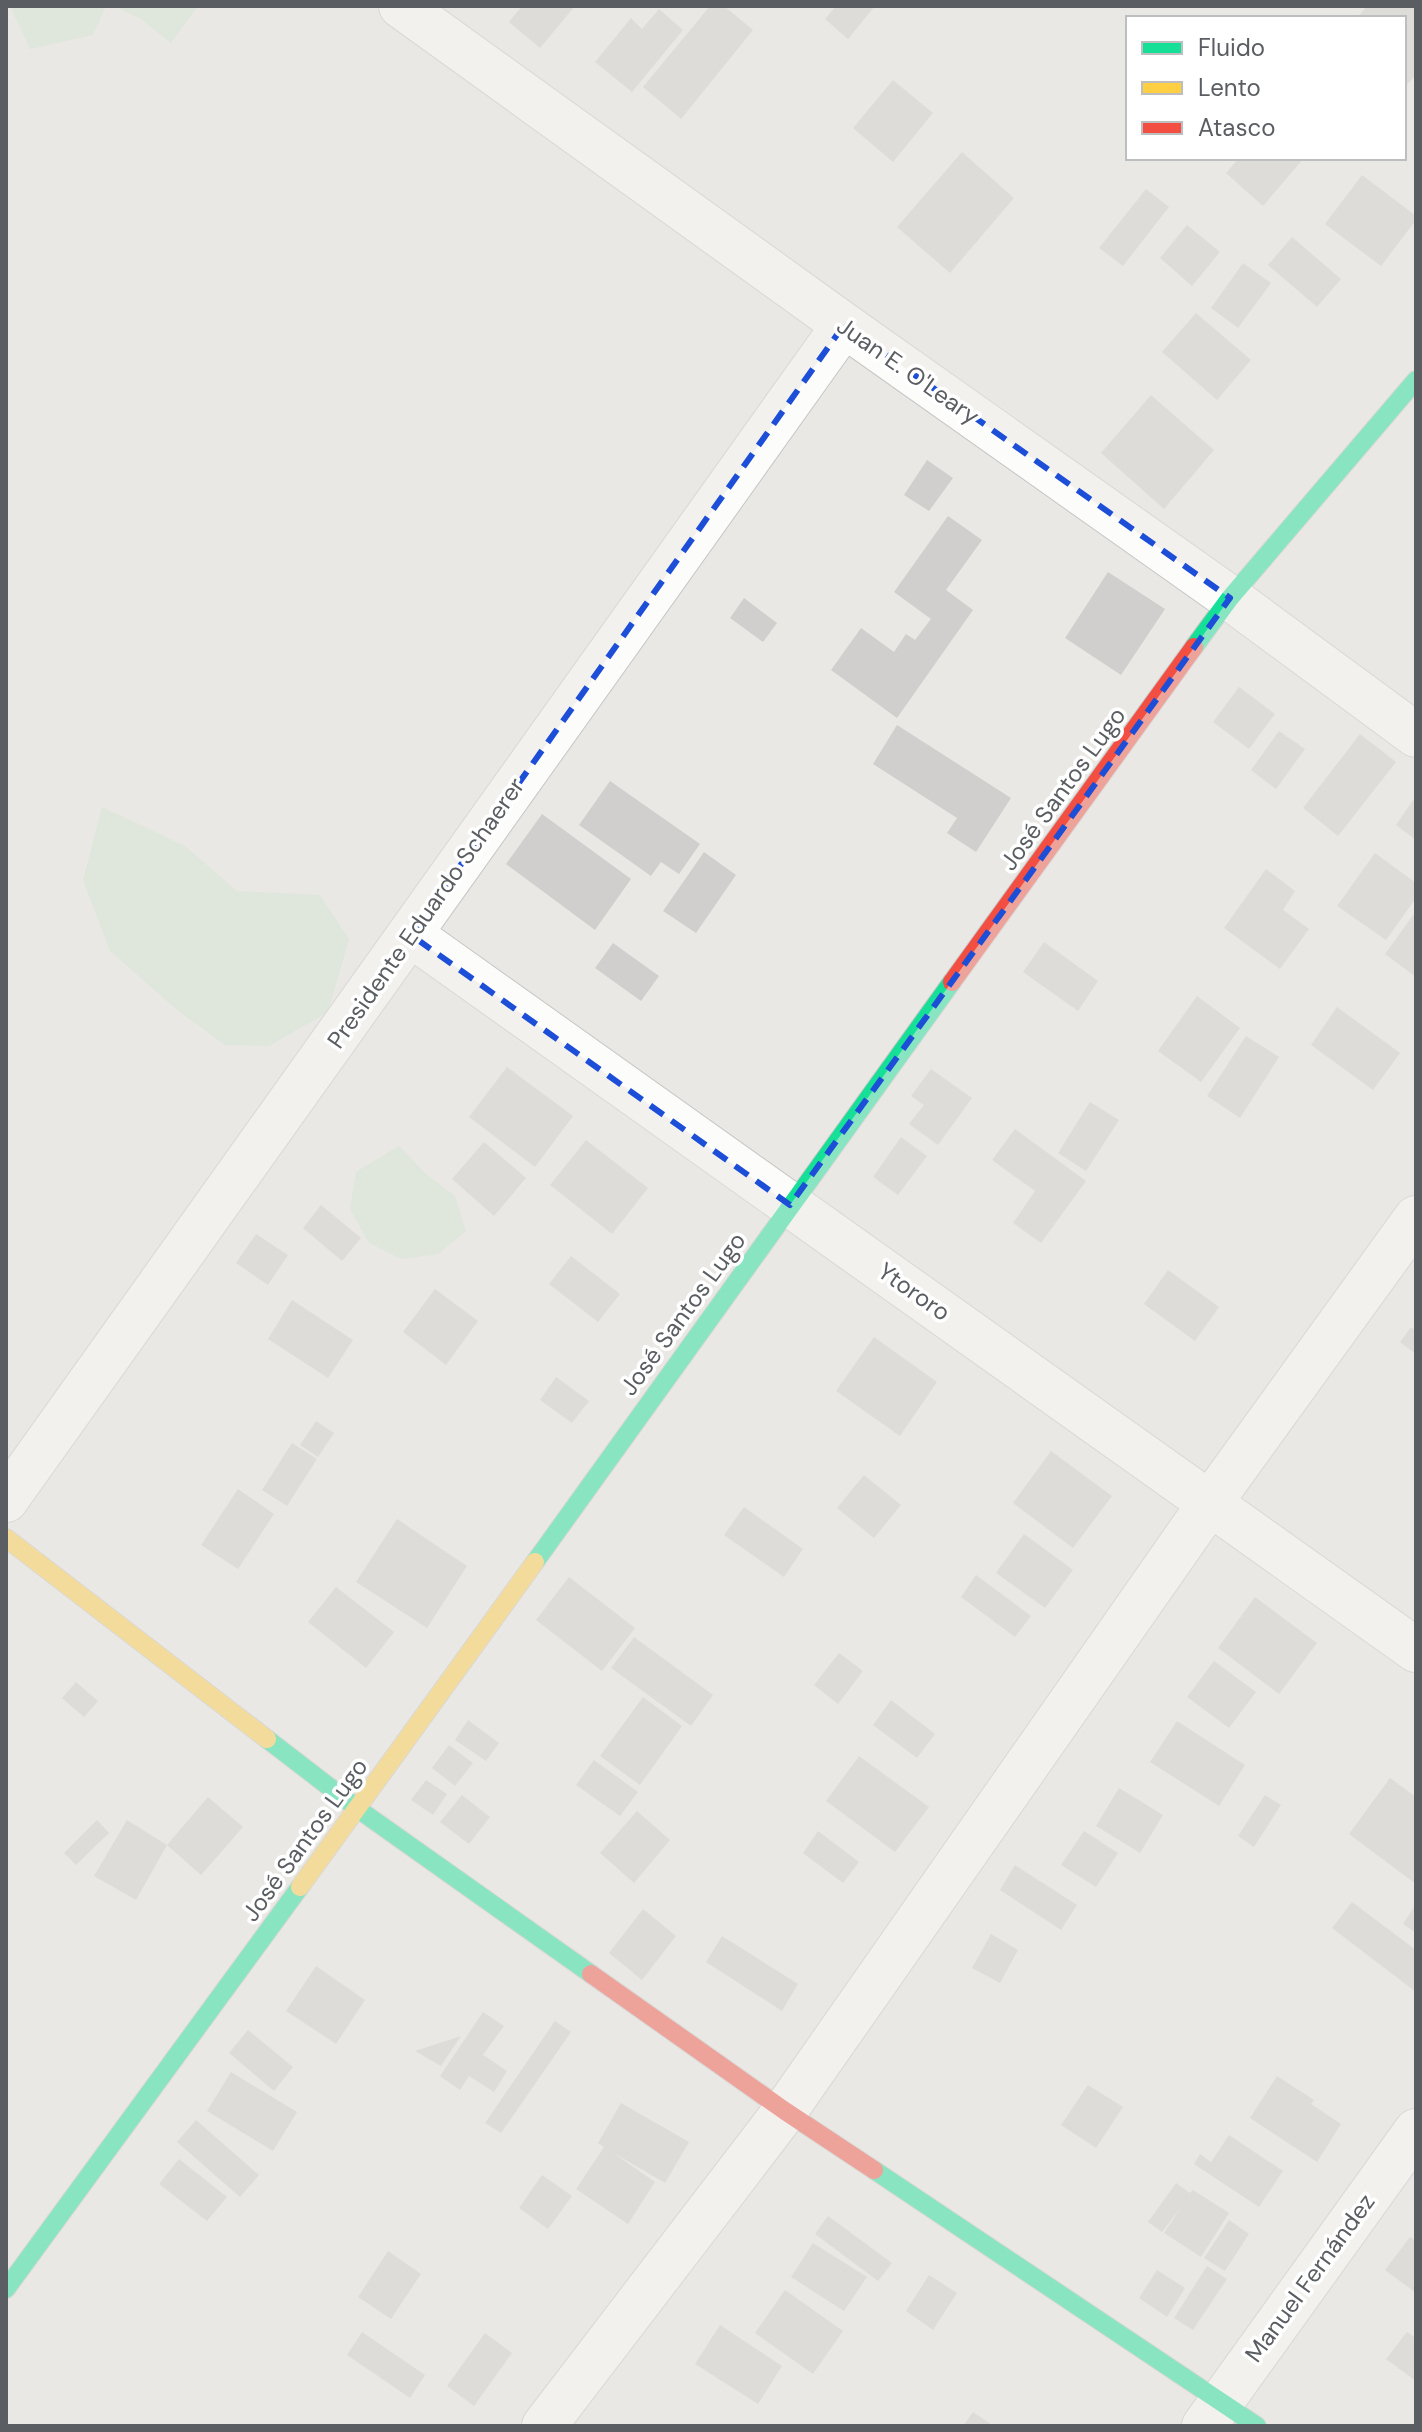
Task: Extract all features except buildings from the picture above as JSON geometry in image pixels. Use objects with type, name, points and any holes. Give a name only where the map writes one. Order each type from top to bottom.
[{"type":"street","name":"Juan E. O'Leary","points":[[401,6],[1230,598],[1416,735]]},
{"type":"street","name":"Presidente Eduardo Schaerer","points":[[6,1500],[844,325]]},
{"type":"street","name":"José Santos Lugo","points":[[6,2289],[358,1809],[1230,598],[1416,380]]},
{"type":"street","name":"Ytororo","points":[[411,935],[1416,1650]]},
{"type":"street","points":[[544,2426],[785,2111],[1210,1503],[1416,1218]]},
{"type":"street","points":[[6,1538],[358,1809],[1212,2414],[1257,2426]]},
{"type":"street","name":"Manuel Fernández","points":[[1212,2414],[1416,2131]]},
{"type":"highlighted area","points":[[844,325],[1230,598],[790,1205],[411,935]]},
{"type":"green space","points":[[10,6],[106,6],[93,35],[30,49]]},
{"type":"green space","points":[[114,6],[198,6],[171,43],[141,19]]},
{"type":"green space","points":[[102,807],[185,846],[237,891],[320,895],[349,939],[328,1012],[269,1046],[225,1045],[177,1010],[110,951],[83,880]]},
{"type":"green space","points":[[399,1146],[426,1174],[455,1196],[466,1231],[438,1254],[401,1259],[369,1243],[350,1209],[356,1172]]},
{"type":"traffic: fast","points":[[1194,647],[1230,598],[1416,380]]},
{"type":"traffic: fast","points":[[535,1562],[952,982]]},
{"type":"traffic: fast","points":[[267,1739],[358,1809],[591,1974]]},
{"type":"traffic: fast","points":[[6,2289],[300,1887]]},
{"type":"traffic: fast","points":[[874,2170],[1257,2426]]},
{"type":"traffic: slow","points":[[6,1538],[267,1739]]},
{"type":"traffic: slow","points":[[300,1887],[535,1562]]},
{"type":"traffic: jam","points":[[952,982],[1194,647]]},
{"type":"traffic: jam","points":[[591,1974],[874,2170]]}]
